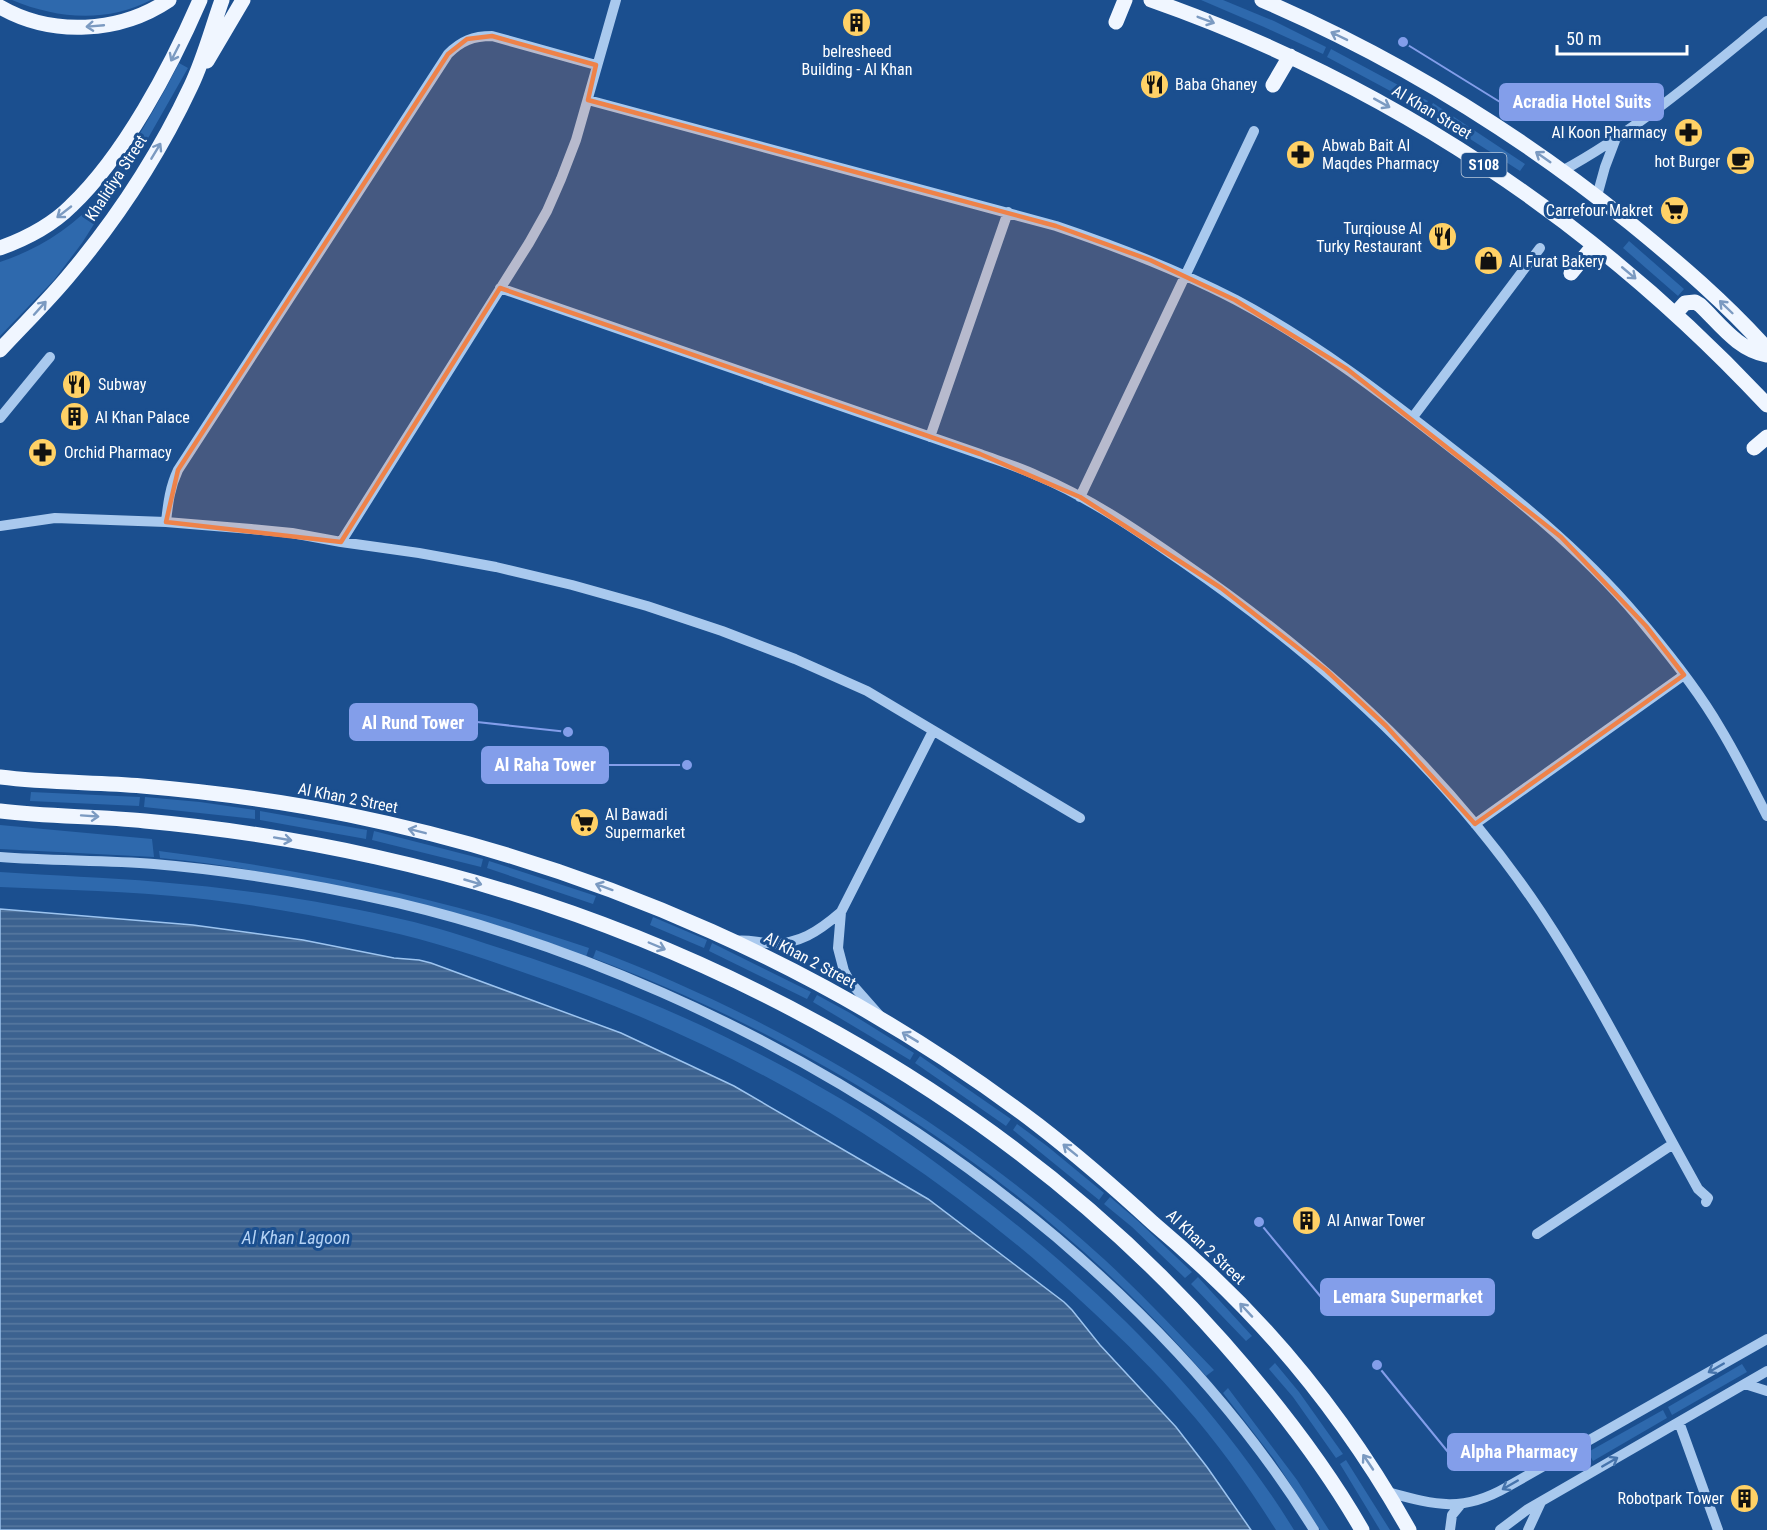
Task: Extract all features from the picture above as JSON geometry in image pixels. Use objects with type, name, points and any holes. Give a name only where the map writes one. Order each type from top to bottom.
[{"type":"main road","points":[[0,7],[49,24],[65,27],[97,27],[129,20],[169,0]]},
{"type":"main road","name":"Khalidiya Street","points":[[0,248],[52,221],[70,207],[97,177],[138,120],[200,0]]},
{"type":"main road","name":"Khalidiya Street","points":[[0,350],[72,272],[113,217],[155,152],[192,84],[222,0]]},
{"type":"main road","points":[[192,84],[243,0]]},
{"type":"main road","points":[[1116,22],[1125,0]]},
{"type":"main road","name":"Al Khan Street","points":[[1151,0],[1225,27],[1290,56],[1374,99],[1520,188],[1594,245],[1675,314],[1767,405]]},
{"type":"main road","name":"Al Khan Street","points":[[1262,0],[1329,31],[1408,72],[1484,118],[1562,171],[1597,196],[1687,271],[1767,349]]},
{"type":"main road","points":[[1273,85],[1290,56]]},
{"type":"main road","points":[[1571,273],[1594,245]]},
{"type":"main road","points":[[1675,314],[1685,303],[1700,305],[1745,348],[1767,355]]},
{"type":"main road","points":[[1754,448],[1767,437]]},
{"type":"main road","name":"Al Khan 2 Street","points":[[0,777],[32,781],[192,790],[299,805],[404,827],[540,865],[602,886],[650,904],[782,964],[884,1022],[983,1085],[1041,1127],[1114,1187],[1211,1275],[1277,1345],[1343,1427],[1387,1492],[1409,1530]]},
{"type":"main road","points":[[0,811],[205,827],[389,860],[490,887],[601,924],[711,969],[766,996],[838,1035],[925,1088],[1025,1159],[1108,1226],[1207,1323],[1270,1396],[1329,1476],[1362,1530]]},
{"type":"street","points":[[341,542],[547,211],[572,150],[616,0]]},
{"type":"street","points":[[1562,171],[1616,138],[1680,91],[1767,21]]},
{"type":"street","points":[[166,522],[170,491],[178,470],[456,45],[479,36],[492,36],[596,65]]},
{"type":"street","points":[[588,100],[1008,212],[1104,242],[1185,275],[1235,300],[1311,345],[1413,417],[1486,474],[1562,537],[1605,580],[1646,626],[1684,675],[1719,726],[1767,816]]},
{"type":"street","points":[[1080,497],[1254,131]]},
{"type":"street","points":[[1597,196],[1616,138]]},
{"type":"street","points":[[930,437],[1008,212]]},
{"type":"street","points":[[1413,417],[1540,248]]},
{"type":"street","points":[[500,288],[1038,476],[1130,526],[1262,618],[1326,670],[1386,726],[1475,824],[1541,912],[1587,983],[1698,1189],[1708,1198],[1706,1202]]},
{"type":"street","points":[[0,418],[50,357]]},
{"type":"street","points":[[0,526],[55,518],[166,522],[292,533],[496,567],[572,585],[647,606],[722,631],[795,659],[867,691],[1080,818]]},
{"type":"street","points":[[1475,824],[1684,675]]},
{"type":"street","points":[[884,1022],[874,1007],[850,982],[844,971],[838,948],[841,912],[933,731]]},
{"type":"street","points":[[0,857],[138,863],[231,872],[399,904],[481,926],[587,962],[634,980],[736,1027],[838,1084],[909,1128],[979,1176],[1081,1259],[1140,1313],[1224,1406],[1273,1468],[1314,1530]]},
{"type":"street","points":[[734,941],[777,943],[796,940],[814,933],[841,912]]},
{"type":"street","points":[[1537,1234],[1673,1144]]},
{"type":"street","points":[[1387,1492],[1444,1505],[1479,1500],[1497,1493],[1767,1339]]},
{"type":"street","points":[[1500,1530],[1515,1517],[1767,1371]]},
{"type":"street","points":[[1745,1384],[1767,1390]]},
{"type":"street","points":[[1679,1422],[1718,1530]]},
{"type":"street","points":[[1527,1530],[1541,1502]]},
{"type":"street","points":[[1450,1530],[1452,1515],[1461,1504]]},
{"type":"highlighted area","points":[[492,36],[596,65],[588,100],[1056,226],[1150,260],[1235,300],[1347,369],[1561,537],[1646,626],[1684,675],[1475,824],[1386,726],[1326,670],[1221,588],[1080,497],[980,454],[500,288],[341,542],[166,522],[178,470],[448,54],[467,39]]},
{"type":"shaded area","points":[[12,0],[151,0],[117,12],[82,16],[47,11]]},
{"type":"shaded area","points":[[1201,0],[1223,0],[1274,21],[1326,47],[1323,54]]},
{"type":"shaded area","points":[[1331,49],[1428,101],[1424,109],[1327,57]]},
{"type":"shaded area","points":[[179,63],[188,68],[143,147],[82,243],[54,280],[0,336],[0,262],[28,251],[54,236],[78,218],[99,197],[134,144]]},
{"type":"shaded area","points":[[1433,103],[1525,164],[1520,171],[1428,112]]},
{"type":"shaded area","points":[[1629,241],[1684,289],[1678,296],[1623,248]]},
{"type":"shaded area","points":[[31,792],[140,797],[139,806],[30,801]]},
{"type":"shaded area","points":[[145,797],[255,810],[255,819],[144,807]]},
{"type":"shaded area","points":[[260,811],[367,830],[366,839],[260,820]]},
{"type":"shaded area","points":[[0,825],[152,839],[154,857],[0,849]]},
{"type":"shaded area","points":[[374,831],[483,859],[481,867],[372,840]]},
{"type":"shaded area","points":[[159,851],[282,869],[404,894],[485,915],[589,948],[586,957],[499,926],[439,909],[279,875],[160,858]]},
{"type":"shaded area","points":[[489,861],[596,896],[593,904],[487,868]]},
{"type":"shaded area","points":[[0,872],[139,880],[223,888],[320,902],[414,922],[552,965],[595,981],[679,1016],[762,1055],[802,1076],[892,1131],[1019,1226],[1064,1264],[1149,1345],[1189,1389],[1262,1481],[1294,1530],[1276,1530],[1220,1449],[1173,1392],[1117,1335],[1032,1257],[967,1205],[899,1157],[830,1113],[758,1072],[607,1003],[488,960],[405,935],[300,913],[215,900],[121,892],[0,887]]},
{"type":"shaded area","points":[[653,917],[707,940],[704,948],[650,925]]},
{"type":"shaded area","points":[[712,943],[811,992],[807,999],[709,951]]},
{"type":"shaded area","points":[[596,950],[665,978],[800,1044],[865,1081],[929,1122],[1049,1212],[1105,1260],[1214,1370],[1206,1376],[1143,1308],[1075,1244],[1002,1184],[926,1129],[846,1079],[764,1033],[679,993],[593,958]]},
{"type":"shaded area","points":[[817,995],[914,1053],[910,1060],[813,1002]]},
{"type":"shaded area","points":[[920,1056],[1011,1119],[1006,1126],[915,1063]]},
{"type":"shaded area","points":[[1017,1124],[1104,1193],[1099,1200],[1013,1130]]},
{"type":"shaded area","points":[[1110,1197],[1192,1272],[1185,1278],[1132,1227],[1104,1204]]},
{"type":"shaded area","points":[[1198,1277],[1252,1336],[1246,1341],[1191,1284]]},
{"type":"shaded area","points":[[1275,1363],[1299,1392],[1343,1454],[1336,1458],[1293,1397],[1269,1369]]},
{"type":"shaded area","points":[[1742,1364],[1747,1372],[1672,1415],[1668,1407]]},
{"type":"shaded area","points":[[1228,1388],[1297,1480],[1329,1530],[1320,1530],[1274,1459],[1223,1393]]},
{"type":"shaded area","points":[[1663,1410],[1667,1418],[1593,1461],[1588,1452]]},
{"type":"shaded area","points":[[1346,1460],[1390,1530],[1380,1530],[1340,1464]]},
{"type":"water","name":"Al Khan Lagoon","points":[[0,909],[193,925],[303,940],[394,958],[419,960],[621,1033],[734,1086],[928,1199],[1064,1302],[1100,1345],[1176,1427],[1251,1530],[0,1530]]},
{"type":"place","name":"belresheed Building - Al Khan","points":[[857,23]]},
{"type":"place","name":"Acradia Hotel Suits","points":[[1403,42]]},
{"type":"place","name":"Baba Ghaney","points":[[1154,84]]},
{"type":"place","name":"Al Koon Pharmacy","points":[[1688,132]]},
{"type":"place","name":"Abwab Bait Al Maqdes Pharmacy","points":[[1301,154]]},
{"type":"place","name":"hot Burger","points":[[1741,161]]},
{"type":"place","name":"Carrefour Makret","points":[[1674,210]]},
{"type":"place","name":"Turqiouse Al Turky Restaurant","points":[[1443,237]]},
{"type":"place","name":"Al Furat Bakery","points":[[1488,261]]},
{"type":"place","name":"Subway","points":[[77,384]]},
{"type":"place","name":"Al Khan Palace","points":[[74,417]]},
{"type":"place","name":"Orchid Pharmacy","points":[[43,452]]},
{"type":"place","name":"Al Rund Tower","points":[[568,732]]},
{"type":"place","name":"Al Raha Tower","points":[[687,765]]},
{"type":"place","name":"Al Bawadi Supermarket","points":[[584,823]]},
{"type":"place","name":"Al Anwar Tower","points":[[1306,1220]]},
{"type":"place","name":"Lemara Supermarket","points":[[1259,1222]]},
{"type":"place","name":"Alpha Pharmacy","points":[[1377,1365]]},
{"type":"place","name":"Robotpark Tower","points":[[1745,1498]]}]
